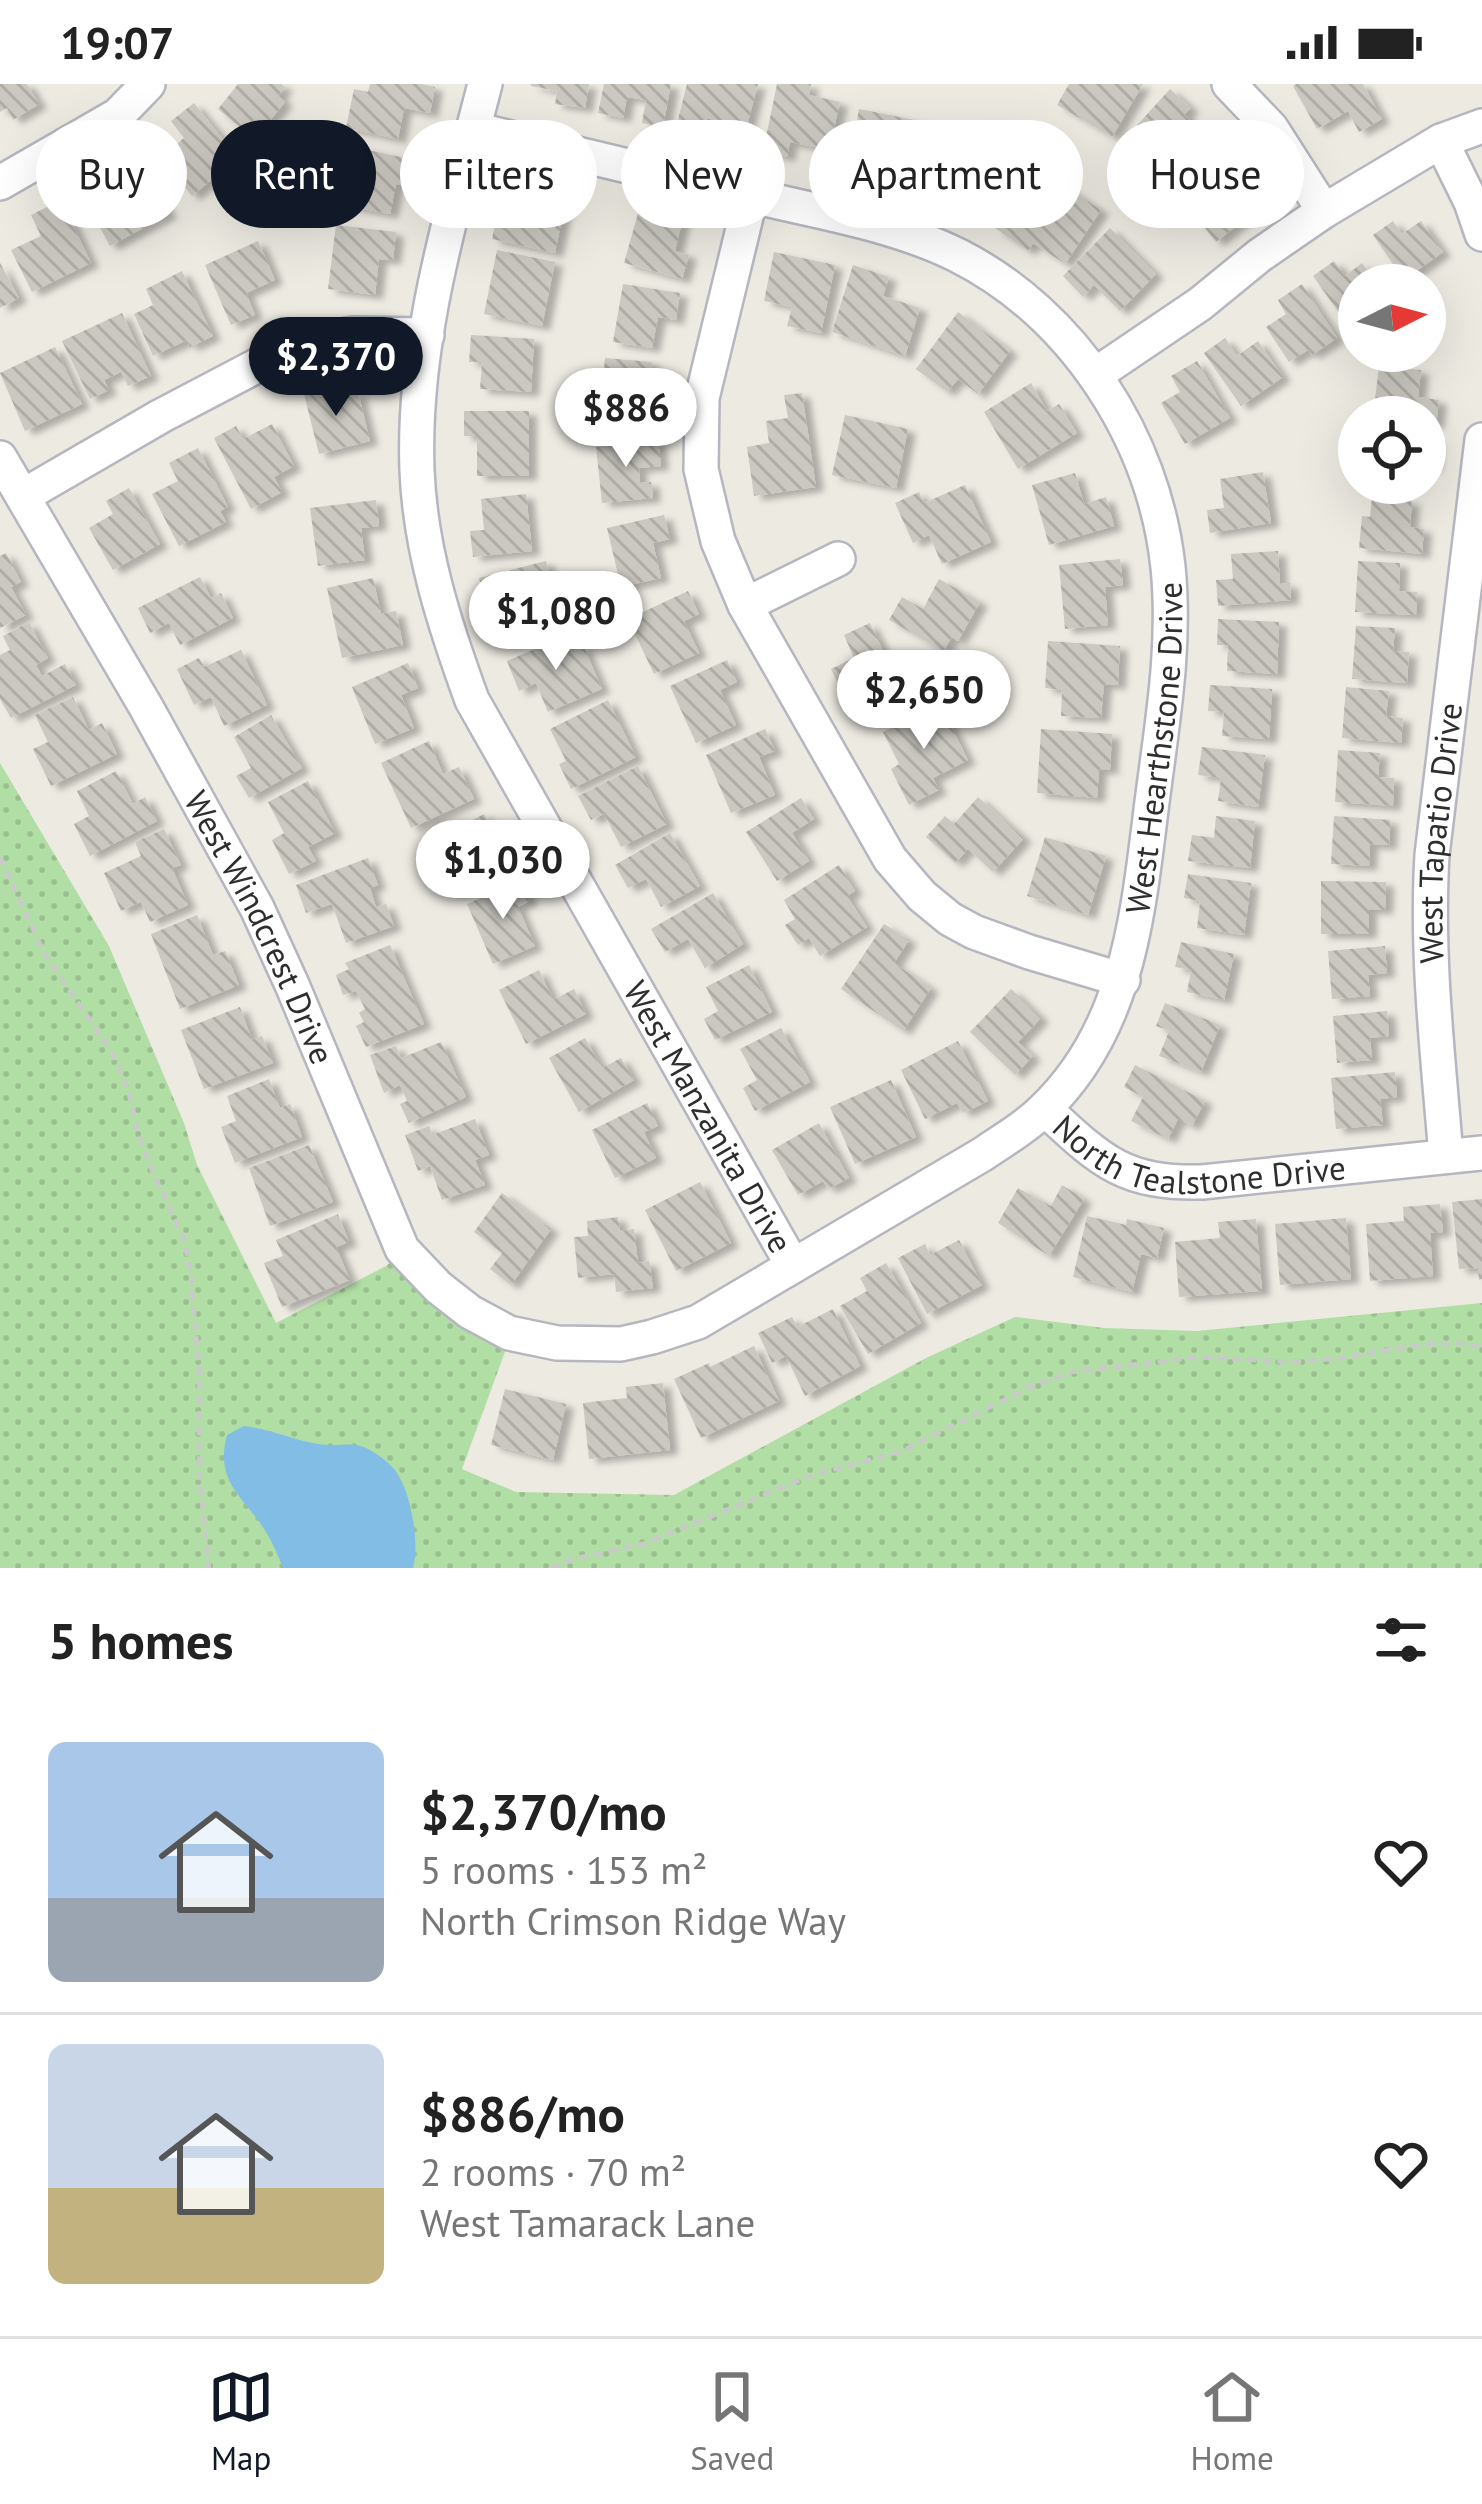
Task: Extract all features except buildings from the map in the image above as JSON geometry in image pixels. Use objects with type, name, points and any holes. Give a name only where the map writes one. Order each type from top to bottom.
[{"type":"street","points":[[0,183],[118,115],[148,84]]},
{"type":"street","name":"West Manzanita Drive","points":[[475,120],[485,84]]},
{"type":"street","points":[[1229,84],[1271,128],[1324,212]]},
{"type":"street","points":[[1095,375],[1324,212],[1441,141],[1482,126]]},
{"type":"street","points":[[1441,141],[1482,234]]},
{"type":"street","name":"West Hearthstone Drive","points":[[785,204],[849,218],[960,256],[1034,307],[1095,375],[1139,454],[1158,512],[1167,564],[1170,662],[1133,942],[1103,1031],[1045,1109]]},
{"type":"street","name":"West Manzanita Drive","points":[[449,228],[427,335],[417,470],[442,620],[472,700],[793,1266]]},
{"type":"street","points":[[743,228],[702,398],[701,470],[718,542],[745,605],[890,859],[922,896],[974,932],[1123,980]]},
{"type":"street","points":[[23,496],[182,405],[316,340],[353,334],[427,335]]},
{"type":"street","name":"West Tapatio Drive","points":[[1446,1156],[1429,905],[1482,440]]},
{"type":"street","name":"West Windcrest Drive","points":[[0,458],[257,908],[402,1250],[470,1312],[509,1333],[557,1343]]},
{"type":"street","points":[[745,605],[838,559]]},
{"type":"street","name":"North Tealstone Drive","points":[[557,1343],[621,1344],[698,1322],[983,1154],[1045,1109],[1113,1167],[1167,1183],[1482,1153]]},
{"type":"path","points":[[0,857],[44,953],[111,1051],[128,1089],[153,1173],[184,1238],[198,1352],[199,1472],[209,1568]]},
{"type":"path","points":[[551,1568],[643,1544],[810,1476],[902,1450],[1028,1388],[1072,1372],[1198,1357],[1293,1362],[1418,1345],[1482,1346]]},
{"type":"green space","points":[[0,763],[109,946],[197,1165],[276,1323],[394,1259],[443,1313],[506,1349],[462,1469],[516,1492],[674,1495],[926,1358],[1015,1317],[1104,1328],[1197,1331],[1482,1303],[1482,1568],[0,1568]]},
{"type":"water","points":[[244,1426],[317,1444],[359,1446],[388,1463],[400,1478],[409,1503],[413,1568],[283,1568],[266,1532],[228,1478],[227,1435]]}]
